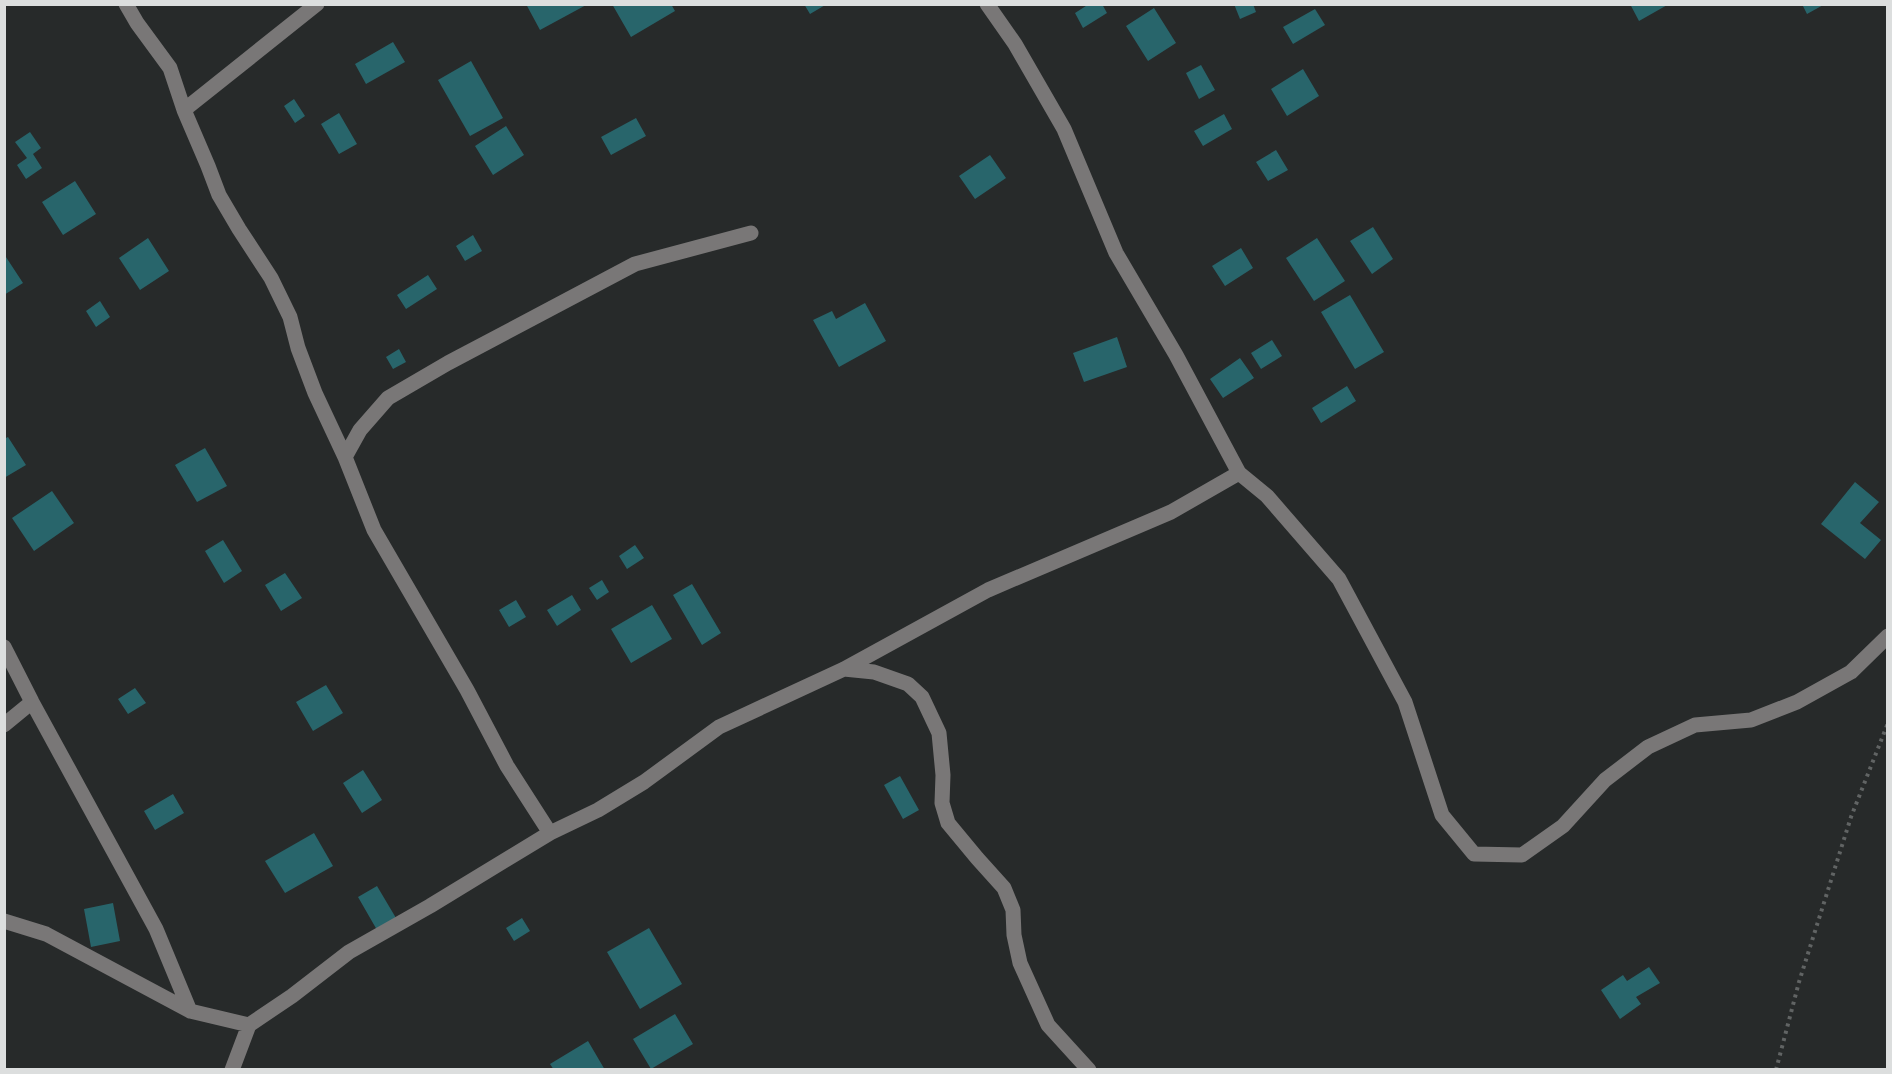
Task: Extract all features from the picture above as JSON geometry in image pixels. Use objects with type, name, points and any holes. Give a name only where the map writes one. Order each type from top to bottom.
[{"type":"street","points":[[126,4],[170,68],[184,110],[219,195],[271,278],[290,318],[298,348],[315,393],[345,457],[374,530],[507,766],[550,833]]},
{"type":"street","points":[[184,110],[317,4]]},
{"type":"street","points":[[987,4],[1015,44],[1064,129],[1116,253],[1176,355],[1239,473],[1267,496],[1339,579],[1405,702],[1442,815],[1474,854],[1522,855],[1563,826],[1605,780],[1648,747],[1695,725],[1751,720],[1797,702],[1851,672],[1887,636]]},
{"type":"street","points":[[345,457],[360,430],[388,398],[448,363],[635,264],[751,233]]},
{"type":"street","points":[[232,1070],[249,1025],[292,996],[349,952],[550,833],[598,810],[644,782],[719,727],[844,669],[988,590],[1171,512],[1239,473]]},
{"type":"street","points":[[4,647],[156,929],[190,1011]]},
{"type":"street","points":[[844,669],[874,672],[908,684],[922,697],[939,733],[943,775],[942,803],[948,823],[1004,888],[1012,910],[1020,963],[1048,1025],[1089,1070]]},
{"type":"street","points":[[4,725],[32,702]]},
{"type":"street","points":[[4,921],[46,934],[190,1011],[249,1025]]},
{"type":"path","points":[[1776,1070],[1799,982],[1851,817],[1887,723]]},
{"type":"building","points":[[526,4],[588,4],[540,30]]},
{"type":"building","points":[[612,4],[671,4],[675,11],[631,37]]},
{"type":"building","points":[[804,4],[827,4],[810,14]]},
{"type":"building","points":[[1089,4],[1102,4],[1107,13],[1083,28],[1075,13]]},
{"type":"building","points":[[1234,4],[1253,4],[1256,12],[1240,19]]},
{"type":"building","points":[[1630,4],[1669,4],[1639,21]]},
{"type":"building","points":[[1802,4],[1825,4],[1807,14]]},
{"type":"building","points":[[1154,8],[1176,43],[1148,61],[1126,26]]},
{"type":"building","points":[[1315,9],[1325,25],[1293,44],[1283,27]]},
{"type":"building","points":[[393,42],[405,62],[366,84],[355,64]]},
{"type":"building","points":[[471,61],[503,118],[470,136],[438,80]]},
{"type":"building","points":[[1201,65],[1215,90],[1199,99],[1186,73]]},
{"type":"building","points":[[1303,69],[1319,96],[1287,116],[1271,89]]},
{"type":"building","points":[[294,99],[305,116],[295,123],[284,106]]},
{"type":"building","points":[[339,113],[357,144],[339,154],[321,124]]},
{"type":"building","points":[[1224,114],[1232,129],[1203,146],[1194,131]]},
{"type":"building","points":[[636,118],[646,136],[611,155],[601,137]]},
{"type":"building","points":[[506,126],[524,155],[493,175],[475,146]]},
{"type":"building","points":[[30,132],[41,148],[33,154],[42,168],[26,179],[17,165],[27,158],[15,142]]},
{"type":"building","points":[[1276,150],[1288,170],[1268,181],[1256,162]]},
{"type":"building","points":[[990,155],[1006,178],[975,199],[959,176]]},
{"type":"building","points":[[75,181],[96,214],[63,235],[42,202]]},
{"type":"building","points":[[1373,227],[1393,259],[1372,274],[1350,241]]},
{"type":"building","points":[[473,235],[482,251],[465,261],[456,246]]},
{"type":"building","points":[[148,238],[169,271],[140,290],[119,258]]},
{"type":"building","points":[[1317,238],[1345,281],[1314,301],[1286,258]]},
{"type":"building","points":[[1241,248],[1253,268],[1225,286],[1212,266]]},
{"type":"building","points":[[4,254],[23,283],[4,295]]},
{"type":"building","points":[[428,275],[437,289],[406,309],[397,295]]},
{"type":"building","points":[[1350,295],[1384,352],[1355,369],[1321,312]]},
{"type":"building","points":[[100,301],[110,317],[96,327],[86,311]]},
{"type":"building","points":[[865,303],[886,341],[839,367],[813,320],[832,311],[836,319]]},
{"type":"building","points":[[1117,337],[1127,367],[1084,382],[1073,353]]},
{"type":"building","points":[[1272,340],[1282,356],[1261,369],[1251,353]]},
{"type":"building","points":[[399,349],[406,362],[393,369],[386,357]]},
{"type":"building","points":[[1240,358],[1254,378],[1223,398],[1210,379]]},
{"type":"building","points":[[1347,386],[1356,401],[1321,423],[1312,408]]},
{"type":"building","points":[[8,437],[26,465],[4,478],[4,439]]},
{"type":"building","points":[[205,448],[227,486],[197,502],[175,465]]},
{"type":"building","points":[[1855,482],[1879,502],[1860,523],[1881,540],[1865,559],[1821,524]]},
{"type":"building","points":[[52,491],[74,523],[34,551],[12,518]]},
{"type":"building","points":[[223,540],[242,571],[224,583],[205,551]]},
{"type":"building","points":[[635,545],[644,558],[627,569],[619,556]]},
{"type":"building","points":[[285,573],[302,598],[281,611],[265,585]]},
{"type":"building","points":[[602,580],[609,592],[597,600],[589,588]]},
{"type":"building","points":[[692,584],[721,633],[702,645],[673,595]]},
{"type":"building","points":[[572,595],[581,610],[557,626],[547,610]]},
{"type":"building","points":[[516,600],[526,617],[509,627],[499,610]]},
{"type":"building","points":[[652,605],[672,639],[631,663],[611,629]]},
{"type":"building","points":[[326,685],[343,713],[313,731],[296,702]]},
{"type":"building","points":[[135,688],[146,703],[128,714],[118,699]]},
{"type":"building","points":[[363,770],[382,800],[362,813],[343,783]]},
{"type":"building","points":[[900,776],[919,810],[903,819],[884,785]]},
{"type":"building","points":[[173,794],[184,813],[155,830],[144,811]]},
{"type":"building","points":[[314,833],[333,866],[285,893],[265,861]]},
{"type":"building","points":[[377,886],[396,918],[377,930],[358,897]]},
{"type":"building","points":[[113,903],[120,941],[91,947],[84,909]]},
{"type":"building","points":[[522,918],[530,931],[514,941],[506,928]]},
{"type":"building","points":[[649,928],[682,984],[640,1009],[607,952]]},
{"type":"building","points":[[1649,967],[1660,983],[1636,997],[1641,1004],[1620,1019],[1601,990],[1623,975],[1627,981]]},
{"type":"building","points":[[675,1014],[693,1044],[651,1069],[633,1039]]},
{"type":"building","points":[[588,1041],[605,1070],[554,1070],[550,1064]]}]
